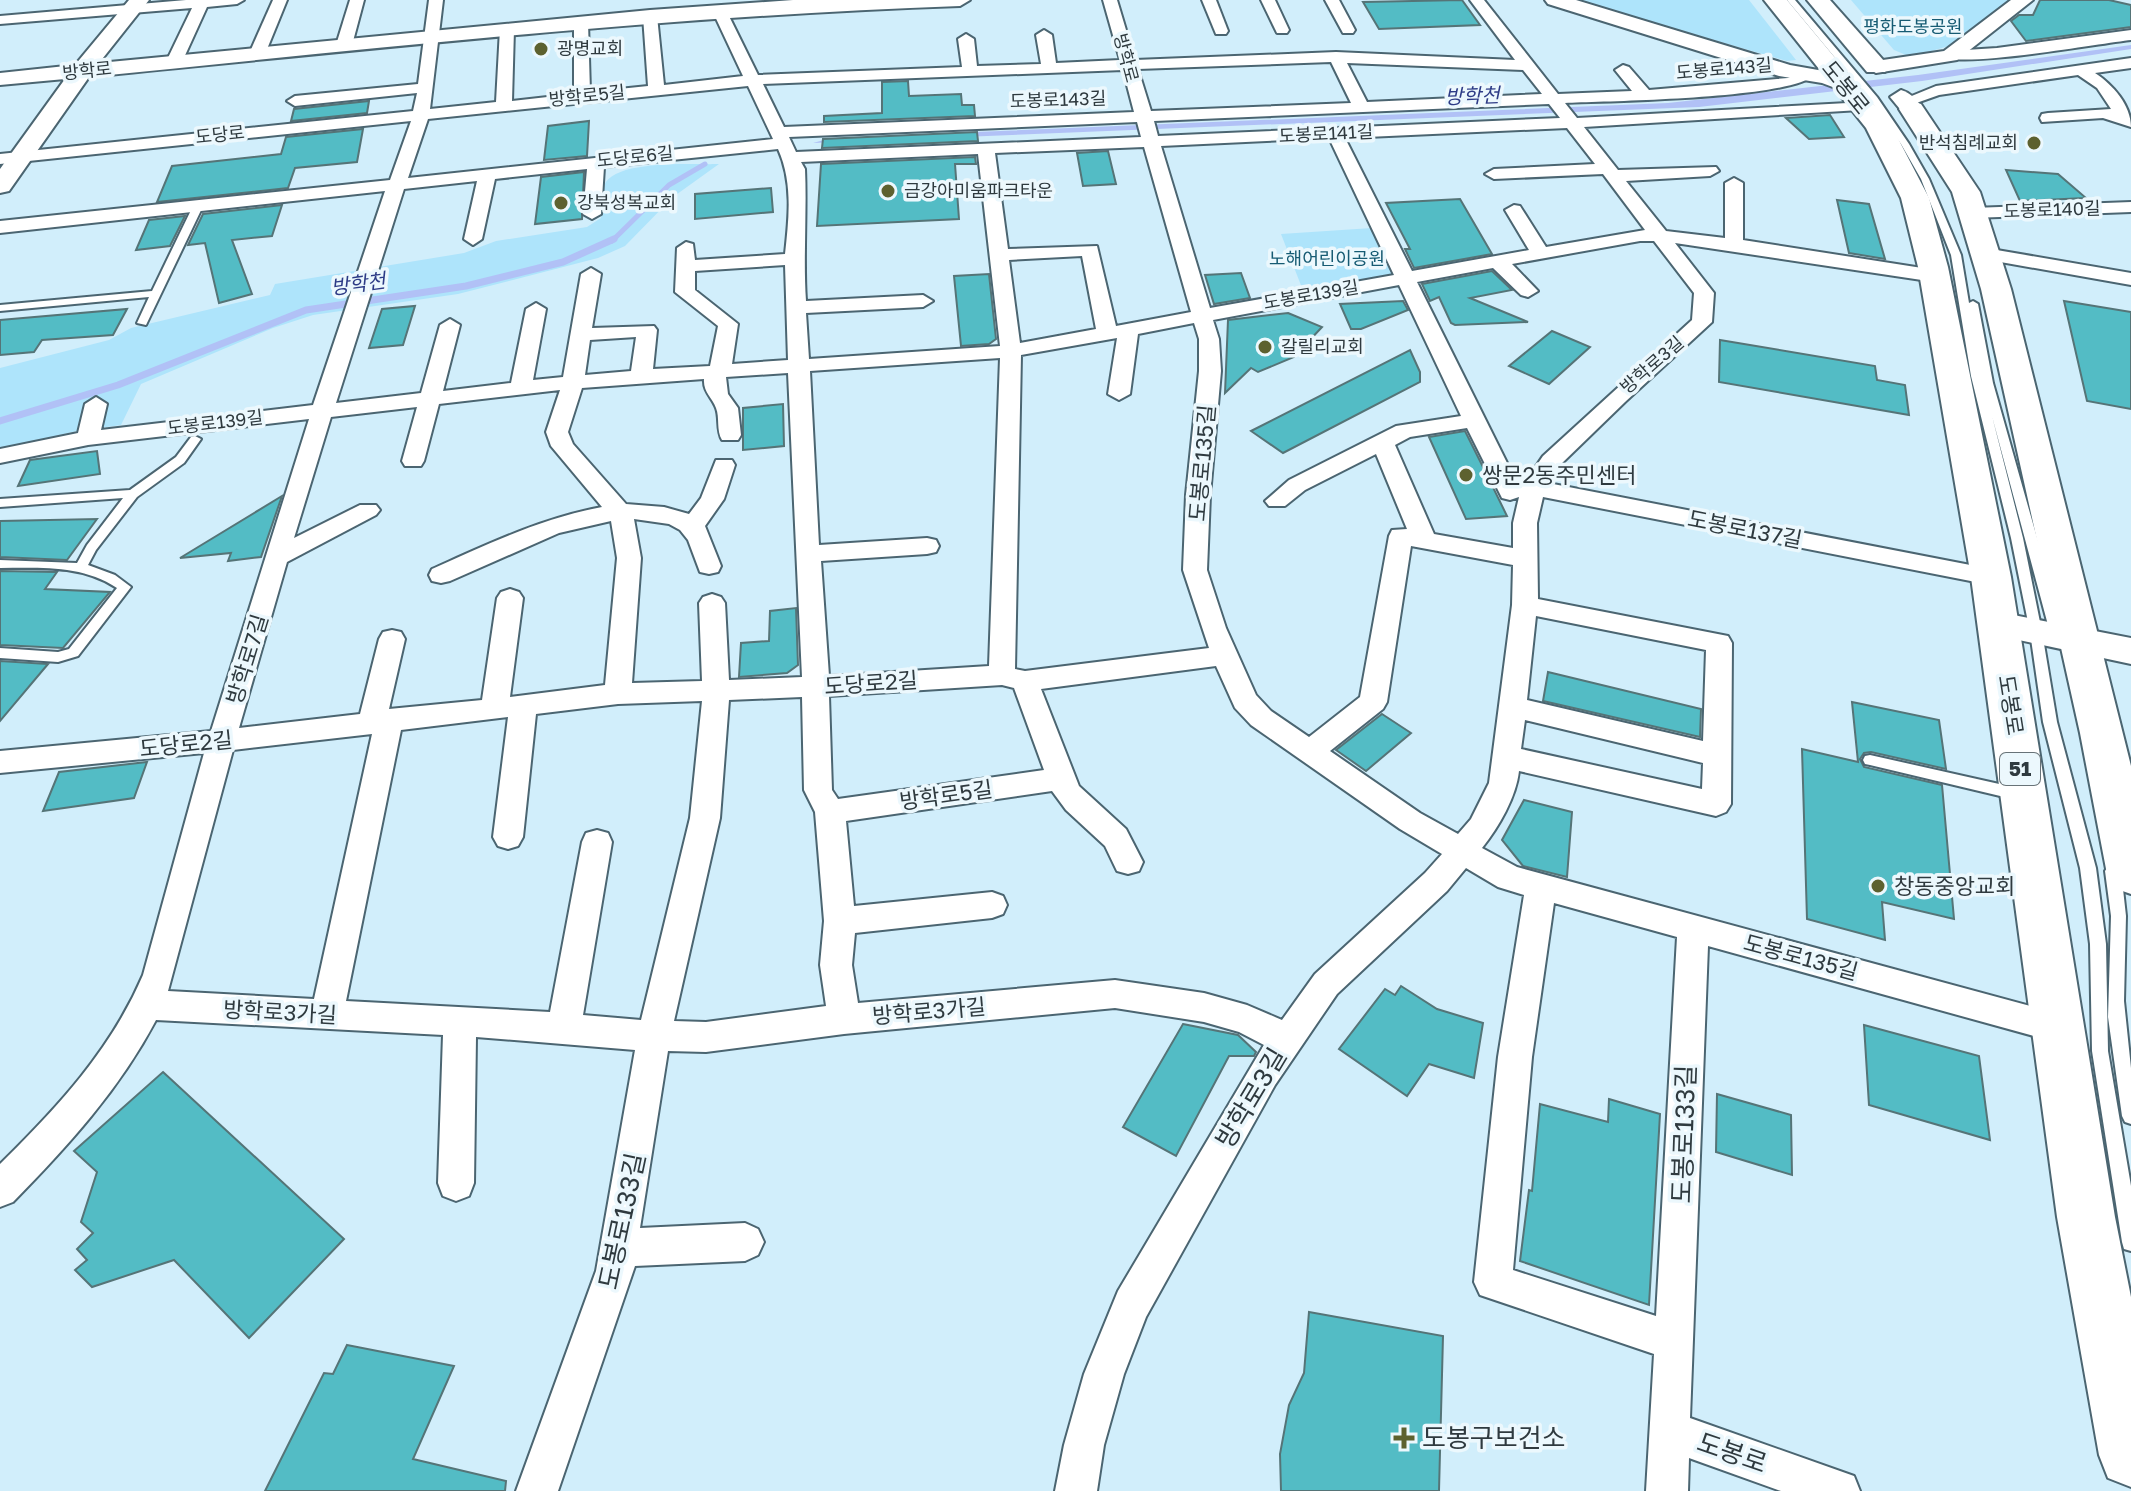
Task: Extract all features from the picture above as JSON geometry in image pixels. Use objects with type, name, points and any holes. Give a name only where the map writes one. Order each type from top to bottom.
[{"type":"main road","name":"방학로","points":[[0,79],[650,16],[717,5],[960,0]]},
{"type":"main road","points":[[1555,0],[1806,75],[1873,89],[1950,56],[2023,0]]},
{"type":"main road","name":"도봉로","points":[[1775,0],[1873,89],[1966,192],[1996,289],[2047,636],[2024,795],[2086,1217],[2131,1455]]},
{"type":"main road","name":"도봉로","points":[[1822,2],[1873,89],[1878,125],[1903,169],[1915,198],[1935,276],[1991,577],[2047,636],[2102,733],[2120,866]]},
{"type":"main road","points":[[0,186],[11,158],[135,5]]},
{"type":"main road","points":[[2047,636],[2131,651]]},
{"type":"street","points":[[0,20],[15,0]]},
{"type":"street","points":[[0,20],[135,5],[237,0]]},
{"type":"street","points":[[257,54],[280,0]]},
{"type":"street","points":[[344,45],[357,0]]},
{"type":"street","name":"방학로7길","points":[[0,1189],[85,1101],[148,1005],[278,556],[369,279],[396,185],[403,174],[419,113],[436,0]]},
{"type":"street","name":"방학로","points":[[1110,0],[1128,64],[1144,98],[1146,129]]},
{"type":"street","points":[[1209,0],[1221,31]]},
{"type":"street","points":[[1268,0],[1282,30]]},
{"type":"street","points":[[1332,0],[1348,30]]},
{"type":"street","name":"방학로3길","points":[[1076,1491],[1084,1445],[1104,1374],[1132,1305],[1263,1074],[1326,984],[1436,882],[1482,827],[1503,783],[1525,605],[1525,523],[1533,488],[1551,461],[1606,407],[1702,322],[1704,293],[1477,0]]},
{"type":"street","points":[[174,62],[202,3]]},
{"type":"street","points":[[717,5],[791,147],[796,169],[798,218],[794,259],[814,621],[813,687],[818,734],[818,790],[830,812],[840,921],[836,965],[844,1019]]},
{"type":"street","points":[[650,16],[656,89]]},
{"type":"street","points":[[581,22],[582,97]]},
{"type":"street","points":[[504,105],[507,29]]},
{"type":"street","points":[[1044,35],[1052,66]]},
{"type":"street","points":[[1950,56],[1997,53],[2131,35]]},
{"type":"street","points":[[966,39],[970,70]]},
{"type":"street","points":[[1336,57],[1362,108]]},
{"type":"street","points":[[1128,64],[1336,57],[1526,65]]},
{"type":"street","points":[[1407,59],[1419,78]]},
{"type":"street","name":"도봉로","points":[[1873,89],[1936,91],[2131,63]]},
{"type":"street","name":"방학로5길","points":[[419,113],[755,80],[1128,64]]},
{"type":"street","name":"도봉로143길","points":[[1052,66],[1061,89]]},
{"type":"street","points":[[1623,70],[1645,95]]},
{"type":"street","points":[[2080,70],[2103,85],[2128,119]]},
{"type":"street","name":"도봉로143길","points":[[791,147],[847,129],[1146,129],[1319,110],[1552,100],[1751,87],[1791,82],[1806,75]]},
{"type":"street","points":[[295,101],[423,88]]},
{"type":"street","name":"도봉로141길","points":[[791,147],[986,149],[1146,129],[1335,134],[1570,123],[1873,89]]},
{"type":"street","points":[[1309,91],[1319,110]]},
{"type":"street","points":[[847,129],[848,108]]},
{"type":"street","points":[[2048,118],[2087,112],[2128,119]]},
{"type":"street","name":"도당로","points":[[11,158],[419,113]]},
{"type":"street","name":"도봉로135길","points":[[1146,129],[1209,339],[1210,371],[1198,495],[1195,570],[1213,628],[1245,701],[1261,718],[1410,821],[1509,878],[2059,1028]]},
{"type":"street","points":[[1335,134],[1525,523]]},
{"type":"street","name":"도당로6길","points":[[0,227],[596,162],[791,147]]},
{"type":"street","points":[[986,149],[1011,351],[1014,678],[1061,779],[1079,807],[1113,831],[1122,843],[1128,862]]},
{"type":"street","points":[[592,214],[596,162]]},
{"type":"street","points":[[1494,174],[1710,171]]},
{"type":"street","points":[[473,239],[487,175]]},
{"type":"street","points":[[1734,183],[1734,244]]},
{"type":"street","name":"도봉로140길","points":[[1972,213],[2131,207]]},
{"type":"street","points":[[1514,210],[1540,252]]},
{"type":"street","name":"도봉로139길","points":[[0,456],[88,438],[521,387],[1011,351],[1540,252],[1658,234],[1935,276]]},
{"type":"street","points":[[997,255],[1090,250],[1107,332]]},
{"type":"street","points":[[1985,254],[2131,279]]},
{"type":"street","points":[[730,435],[727,408],[717,394],[713,381],[719,371],[728,324],[685,292],[686,257],[794,259]]},
{"type":"street","points":[[1496,260],[1528,291]]},
{"type":"street","points":[[591,274],[573,382],[557,432],[558,440],[618,510],[626,528],[629,558],[618,694]]},
{"type":"street","points":[[798,307],[923,301]]},
{"type":"street","points":[[521,387],[536,309]]},
{"type":"street","points":[[413,461],[450,325]]},
{"type":"street","points":[[1119,394],[1129,328]]},
{"type":"street","points":[[581,335],[647,330],[641,377]]},
{"type":"street","points":[[88,438],[96,404]]},
{"type":"street","points":[[1277,501],[1297,485],[1404,431],[1473,421]]},
{"type":"street","points":[[1382,441],[1424,540]]},
{"type":"street","points":[[692,527],[712,499],[724,465]]},
{"type":"street","name":"도봉로137길","points":[[1501,477],[1533,488],[1991,577]]},
{"type":"street","points":[[441,575],[513,543],[578,520],[618,510],[639,509],[682,519],[692,527],[709,566]]},
{"type":"street","points":[[278,556],[368,510]]},
{"type":"street","points":[[1310,751],[1373,702],[1401,536],[1525,559]]},
{"type":"street","points":[[809,554],[927,546]]},
{"type":"street","points":[[508,837],[510,598]]},
{"type":"street","points":[[654,1036],[705,818],[716,691],[712,603]]},
{"type":"street","points":[[1507,757],[1716,804],[1719,643],[1525,605]]},
{"type":"street","points":[[327,1014],[392,639]]},
{"type":"street","name":"도당로2길","points":[[0,762],[222,741],[618,694],[1014,678],[1226,655]]},
{"type":"street","points":[[1513,707],[1716,755]]},
{"type":"street","name":"방학로5길","points":[[830,812],[1061,779]]},
{"type":"street","points":[[564,1029],[597,842]]},
{"type":"street","points":[[1541,887],[1515,1057],[1493,1282],[1675,1342]]},
{"type":"street","points":[[840,921],[992,905]]},
{"type":"street","name":"도봉로133길","points":[[1667,1491],[1693,927]]},
{"type":"street","name":"방학로3가길","points":[[148,1005],[706,1037],[844,1019],[1115,994],[1158,999],[1244,1017],[1286,1040]]},
{"type":"street","points":[[456,1183],[460,1022]]},
{"type":"street","name":"도봉로133길","points":[[537,1491],[615,1271],[654,1036]]},
{"type":"street","points":[[620,1248],[745,1242]]},
{"type":"street","name":"도봉로","points":[[1669,1431],[1839,1491]]},
{"type":"lane","points":[[1791,0],[1873,89],[1925,179],[1956,255],[1976,376],[2017,538],[2047,636]]},
{"type":"lane","points":[[1799,0],[1873,89],[1930,173],[1963,252],[1988,383],[2047,636],[2050,722],[2088,868],[2098,944],[2100,1051],[2131,1242]]},
{"type":"lane","points":[[142,323],[198,206]]},
{"type":"lane","points":[[0,308],[155,294]]},
{"type":"lane","points":[[82,565],[109,523],[133,494],[180,460],[195,439]]},
{"type":"lane","points":[[0,503],[133,494]]},
{"type":"lane","points":[[0,564],[82,565],[125,587],[73,653],[58,657],[0,653]]},
{"type":"lane","points":[[1870,760],[2024,795]]},
{"type":"lane","points":[[2120,866],[2121,953],[2116,989],[2131,1116]]},
{"type":"green space","points":[[1574,0],[1749,0],[1796,60],[1787,61]]},
{"type":"green space","name":"평화도봉공원","points":[[1851,0],[2013,0],[1952,45],[1911,57],[1894,50]]},
{"type":"green space","points":[[719,164],[673,197],[625,246],[598,258],[458,294],[313,315],[273,328],[141,384],[121,425],[72,432],[0,450],[0,368],[109,340],[131,328],[270,295],[275,284],[464,253],[496,241],[587,227],[601,218],[604,186],[610,177],[622,171],[656,165]]},
{"type":"green space","name":"노해어린이공원","points":[[1372,228],[1396,276],[1304,293],[1281,234]]},
{"type":"shaded area","points":[[2131,45],[2131,49],[1922,81],[1699,107],[813,143],[831,138],[1668,103],[1918,75]]},
{"type":"building","points":[[1462,0],[1480,25],[1379,29],[1363,2]]},
{"type":"building","points":[[2040,0],[2109,0],[2131,5],[2131,27],[2026,41],[2011,21],[2019,15],[2033,15]]},
{"type":"building","points":[[908,81],[909,96],[961,94],[962,105],[974,105],[975,116],[824,122],[824,116],[882,113],[882,82]]},
{"type":"building","points":[[369,101],[367,113],[291,121],[294,109]]},
{"type":"building","points":[[1830,115],[1844,137],[1809,139],[1786,118]]},
{"type":"building","points":[[589,121],[587,156],[544,160],[548,126]]},
{"type":"building","points":[[363,129],[357,162],[295,168],[288,188],[157,202],[172,166],[281,154],[286,137]]},
{"type":"building","points":[[977,132],[978,141],[822,148],[823,139]]},
{"type":"building","points":[[1108,151],[1116,184],[1083,186],[1077,153]]},
{"type":"building","name":"금강아미움파크타운","points":[[975,157],[976,164],[955,164],[959,219],[817,226],[821,164]]},
{"type":"building","points":[[2006,170],[2058,174],[2086,198],[2020,201]]},
{"type":"building","name":"강북성복교회","points":[[584,172],[582,219],[535,224],[541,177]]},
{"type":"building","points":[[771,188],[773,212],[695,219],[695,194]]},
{"type":"building","points":[[1460,199],[1492,254],[1414,268],[1405,249],[1410,249],[1386,203]]},
{"type":"building","points":[[1837,200],[1869,204],[1885,259],[1849,253]]},
{"type":"building","points":[[282,205],[272,236],[232,240],[252,294],[219,303],[205,243],[188,245],[203,214]]},
{"type":"building","points":[[185,216],[170,246],[136,250],[149,220]]},
{"type":"building","points":[[1492,271],[1512,290],[1470,298],[1528,322],[1455,325],[1451,323],[1439,297],[1430,301],[1422,284]]},
{"type":"building","points":[[1241,273],[1250,298],[1214,304],[1205,275]]},
{"type":"building","points":[[989,274],[996,339],[989,344],[961,346],[954,276]]},
{"type":"building","points":[[1403,301],[1408,310],[1361,329],[1351,329],[1340,304]]},
{"type":"building","points":[[2064,301],[2131,312],[2131,409],[2087,401]]},
{"type":"building","points":[[415,306],[403,345],[369,348],[382,309]]},
{"type":"building","points":[[127,309],[113,335],[42,340],[34,352],[0,355],[0,320]]},
{"type":"building","name":"갈릴리교회","points":[[1288,313],[1322,327],[1294,357],[1258,372],[1251,368],[1225,393],[1228,320]]},
{"type":"building","points":[[1552,331],[1590,347],[1549,384],[1509,366]]},
{"type":"building","points":[[1720,340],[1875,366],[1877,380],[1905,385],[1909,415],[1719,382]]},
{"type":"building","points":[[1410,350],[1420,372],[1420,382],[1283,453],[1251,431]]},
{"type":"building","points":[[783,404],[784,446],[743,450],[743,408]]},
{"type":"building","name":"쌍문2동주민센터","points":[[1465,431],[1507,516],[1466,519],[1429,437]]},
{"type":"building","points":[[97,451],[100,474],[18,486],[30,460]]},
{"type":"building","points":[[282,496],[261,557],[228,561],[231,553],[180,558]]},
{"type":"building","points":[[97,519],[67,560],[0,557],[0,521]]},
{"type":"building","points":[[0,571],[57,572],[45,589],[110,592],[63,648],[0,645]]},
{"type":"building","points":[[796,608],[798,665],[787,673],[739,677],[741,643],[769,641],[770,611]]},
{"type":"building","points":[[0,661],[48,664],[0,721]]},
{"type":"building","points":[[1548,672],[1701,709],[1700,737],[1543,701]]},
{"type":"building","points":[[1852,702],[1939,720],[1946,769],[1871,752],[1864,753],[1860,759],[1864,767],[1942,785],[1954,919],[1882,902],[1885,940],[1807,919],[1802,749],[1858,762]]},
{"type":"building","points":[[1382,714],[1411,733],[1366,771],[1336,750]]},
{"type":"building","points":[[147,762],[134,798],[43,811],[59,772]]},
{"type":"building","points":[[1524,800],[1572,812],[1567,877],[1523,866],[1502,840]]},
{"type":"building","points":[[1401,986],[1437,1009],[1483,1023],[1474,1078],[1429,1064],[1407,1096],[1339,1049],[1385,989],[1395,995]]},
{"type":"building","points":[[1183,1024],[1238,1035],[1256,1052],[1254,1056],[1229,1056],[1176,1156],[1123,1127]]},
{"type":"building","points":[[1864,1025],[1979,1056],[1990,1140],[1869,1105]]},
{"type":"building","points":[[163,1072],[344,1239],[249,1338],[174,1260],[92,1287],[75,1270],[87,1260],[77,1249],[93,1233],[81,1222],[97,1172],[74,1151]]},
{"type":"building","points":[[1717,1094],[1791,1115],[1792,1175],[1716,1152]]},
{"type":"building","points":[[1609,1099],[1660,1114],[1649,1305],[1520,1261],[1529,1190],[1532,1191],[1540,1104],[1608,1122]]},
{"type":"building","name":"도봉구보건소","points":[[1309,1312],[1443,1336],[1439,1491],[1281,1491],[1280,1454],[1289,1405],[1304,1373]]},
{"type":"building","points":[[347,1345],[454,1366],[413,1459],[506,1481],[505,1491],[265,1491],[324,1373],[333,1374]]},
{"type":"waterway","name":"방학천","points":[[612,241],[669,185],[705,164]]},
{"type":"waterway","name":"방학천","points":[[0,421],[118,385],[306,310],[466,286],[563,262],[614,239]]},
{"type":"place","name":"광명교회","points":[[541,49]]},
{"type":"place","name":"반석침례교회","points":[[2034,143]]},
{"type":"place","name":"금강아미움파크타운","points":[[888,191]]},
{"type":"place","name":"강북성복교회","points":[[561,203]]},
{"type":"place","name":"갈릴리교회","points":[[1265,347]]},
{"type":"place","name":"쌍문2동주민센터","points":[[1466,475]]},
{"type":"place","name":"창동중앙교회","points":[[1878,886]]},
{"type":"place","name":"도봉구보건소","points":[[1404,1438]]}]
